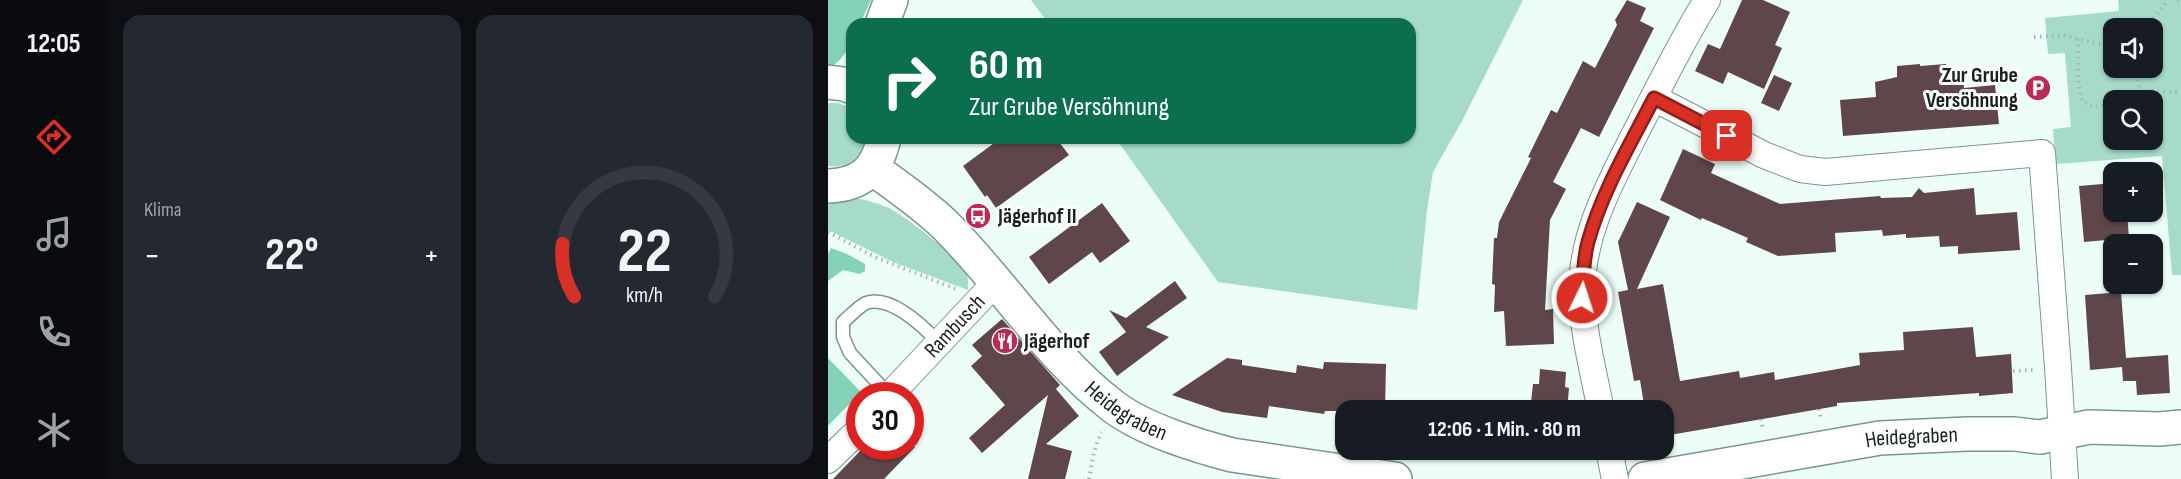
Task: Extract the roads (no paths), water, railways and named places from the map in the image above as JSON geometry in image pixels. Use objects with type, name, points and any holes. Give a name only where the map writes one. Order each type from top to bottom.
[{"type":"main road","points":[[884,18],[891,0]]},
{"type":"main road","points":[[828,82],[846,85]]},
{"type":"main road","points":[[828,186],[843,185],[859,179],[872,168],[881,153],[883,144]]},
{"type":"main road","name":"Heidegraben","points":[[872,168],[944,224],[1062,358],[1116,409],[1148,426],[1208,449],[1232,455],[1395,479]]},
{"type":"main road","name":"Heidegraben","points":[[1645,479],[1880,438],[1967,434],[2015,434],[2040,437],[2089,428],[2181,427]]},
{"type":"street","points":[[1599,400],[1588,347],[1582,298],[1587,244],[1607,190],[1679,45],[1707,0]]},
{"type":"street","points":[[1654,98],[1764,155],[1800,170],[1825,172],[2042,153],[2065,479]]},
{"type":"street","name":"Rambusch","points":[[902,382],[996,282]]},
{"type":"street","points":[[828,460],[846,443]]},
{"type":"street","points":[[1612,460],[1616,479]]},
{"type":"lane","points":[[876,382],[850,353],[843,337],[843,321],[865,304],[878,302],[894,306],[939,343]]},
{"type":"place","name":"Zur Grube Versöhnung","points":[[2038,88]]},
{"type":"place","name":"Jägerhof II","points":[[978,216]]},
{"type":"place","name":"Jägerhof","points":[[1005,341]]}]
